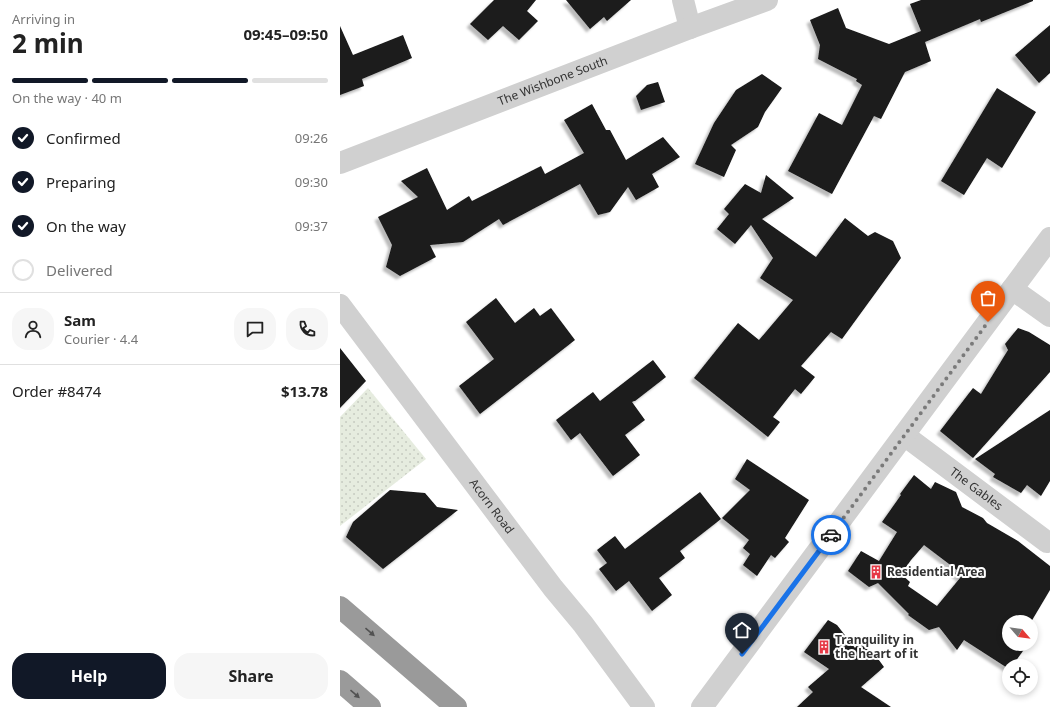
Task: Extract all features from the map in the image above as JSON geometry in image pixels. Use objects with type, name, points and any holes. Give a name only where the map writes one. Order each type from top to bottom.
[{"type":"highway","points":[[340,607],[456,707]]},
{"type":"highway","points":[[415,672],[450,707]]},
{"type":"highway","points":[[340,681],[370,707]]},
{"type":"street","points":[[682,0],[690,28]]},
{"type":"street","name":"The Wishbone South","points":[[340,163],[690,28],[767,0]]},
{"type":"street","points":[[702,707],[1050,238]]},
{"type":"street","points":[[1012,289],[1050,316]]},
{"type":"street","name":"Acorn Road","points":[[340,305],[554,588],[583,624],[644,707]]},
{"type":"street","name":"The Gables","points":[[904,436],[1047,542]]},
{"type":"shaded area","points":[[368,388],[426,459],[340,526],[340,417]]},
{"type":"building","points":[[494,0],[536,0],[527,11],[538,21],[519,40],[503,26],[488,40],[470,24]]},
{"type":"building","points":[[566,0],[631,0],[607,21],[604,17],[590,29]]},
{"type":"building","points":[[921,0],[1033,1],[981,22],[980,19],[925,42],[931,61],[905,72],[881,119],[874,116],[832,194],[788,171],[819,113],[842,125],[862,85],[856,81],[857,79],[818,59],[820,45],[810,20],[838,8],[846,28],[889,44],[921,31],[910,4]]},
{"type":"building","points":[[1050,25],[1050,73],[1039,83],[1015,55]]},
{"type":"building","points":[[340,26],[353,55],[403,35],[412,58],[362,79],[364,86],[340,95]]},
{"type":"building","points":[[762,74],[782,88],[765,112],[758,127],[731,145],[736,150],[724,177],[695,164],[714,123],[736,90]]},
{"type":"building","points":[[658,82],[665,102],[641,110],[636,96],[647,85]]},
{"type":"building","points":[[997,88],[1036,112],[1002,168],[987,158],[964,195],[941,181]]},
{"type":"building","points":[[592,104],[606,130],[610,130],[626,160],[663,137],[680,157],[652,174],[659,187],[636,200],[628,187],[610,212],[598,215],[580,184],[503,225],[499,219],[463,242],[430,245],[436,257],[400,276],[386,267],[392,245],[378,217],[418,197],[401,181],[427,168],[447,210],[469,196],[472,201],[541,166],[545,174],[584,153],[564,120]]},
{"type":"building","points":[[766,175],[794,198],[762,219],[816,257],[845,218],[868,236],[875,232],[893,241],[901,258],[842,339],[831,332],[801,366],[815,377],[801,394],[795,389],[773,417],[780,422],[768,437],[694,378],[738,323],[759,340],[793,300],[760,278],[773,258],[751,225],[735,244],[717,229],[729,214],[724,209],[745,184],[761,193]]},
{"type":"building","points":[[496,298],[515,323],[534,308],[540,316],[551,308],[575,340],[480,414],[459,386],[494,359],[466,322]]},
{"type":"building","points":[[1018,328],[1029,332],[1050,345],[1050,372],[973,458],[940,431],[973,388],[981,394],[1008,350],[1005,344]]},
{"type":"building","points":[[340,348],[366,381],[340,408]]},
{"type":"building","points":[[653,360],[666,377],[632,402],[645,420],[625,435],[640,455],[613,476],[580,433],[571,440],[556,420],[593,392],[600,401]]},
{"type":"building","points":[[1050,410],[1050,481],[1041,496],[1027,485],[1021,493],[993,477],[995,474],[975,459]]},
{"type":"building","points":[[747,459],[809,500],[785,538],[789,542],[775,558],[771,555],[757,576],[743,565],[750,554],[743,548],[749,540],[722,518],[750,490],[735,479]]},
{"type":"building","points":[[914,475],[931,489],[935,482],[956,492],[962,507],[983,518],[987,523],[1018,541],[1050,566],[1050,590],[1035,615],[1002,615],[1002,651],[1023,651],[1017,659],[1002,659],[1002,664],[964,640],[957,650],[939,627],[929,630],[908,615],[909,614],[878,583],[869,587],[848,571],[861,551],[879,561],[897,532],[882,522],[901,495],[900,494]],"holes":[[[924,545],[957,570],[955,574],[960,578],[937,606],[908,586],[910,582],[901,574]]]},
{"type":"building","points":[[390,490],[425,493],[437,507],[458,510],[383,569],[346,537],[353,522]]},
{"type":"building","points":[[700,492],[721,519],[680,551],[685,558],[659,578],[672,595],[652,611],[629,581],[616,591],[599,569],[607,563],[597,550],[615,536],[625,549]]},
{"type":"building","points":[[828,620],[837,625],[855,648],[859,643],[876,656],[884,667],[861,687],[891,707],[797,707],[813,692],[808,687],[829,669],[804,652]]},
{"type":"way so far","points":[[831,535],[988,322]]},
{"type":"place","name":"Residential Area","points":[[876,572]]},
{"type":"place","name":"Tranquility in the heart of it","points":[[824,647]]},
{"type":"route","points":[[742,654],[831,535]]}]
